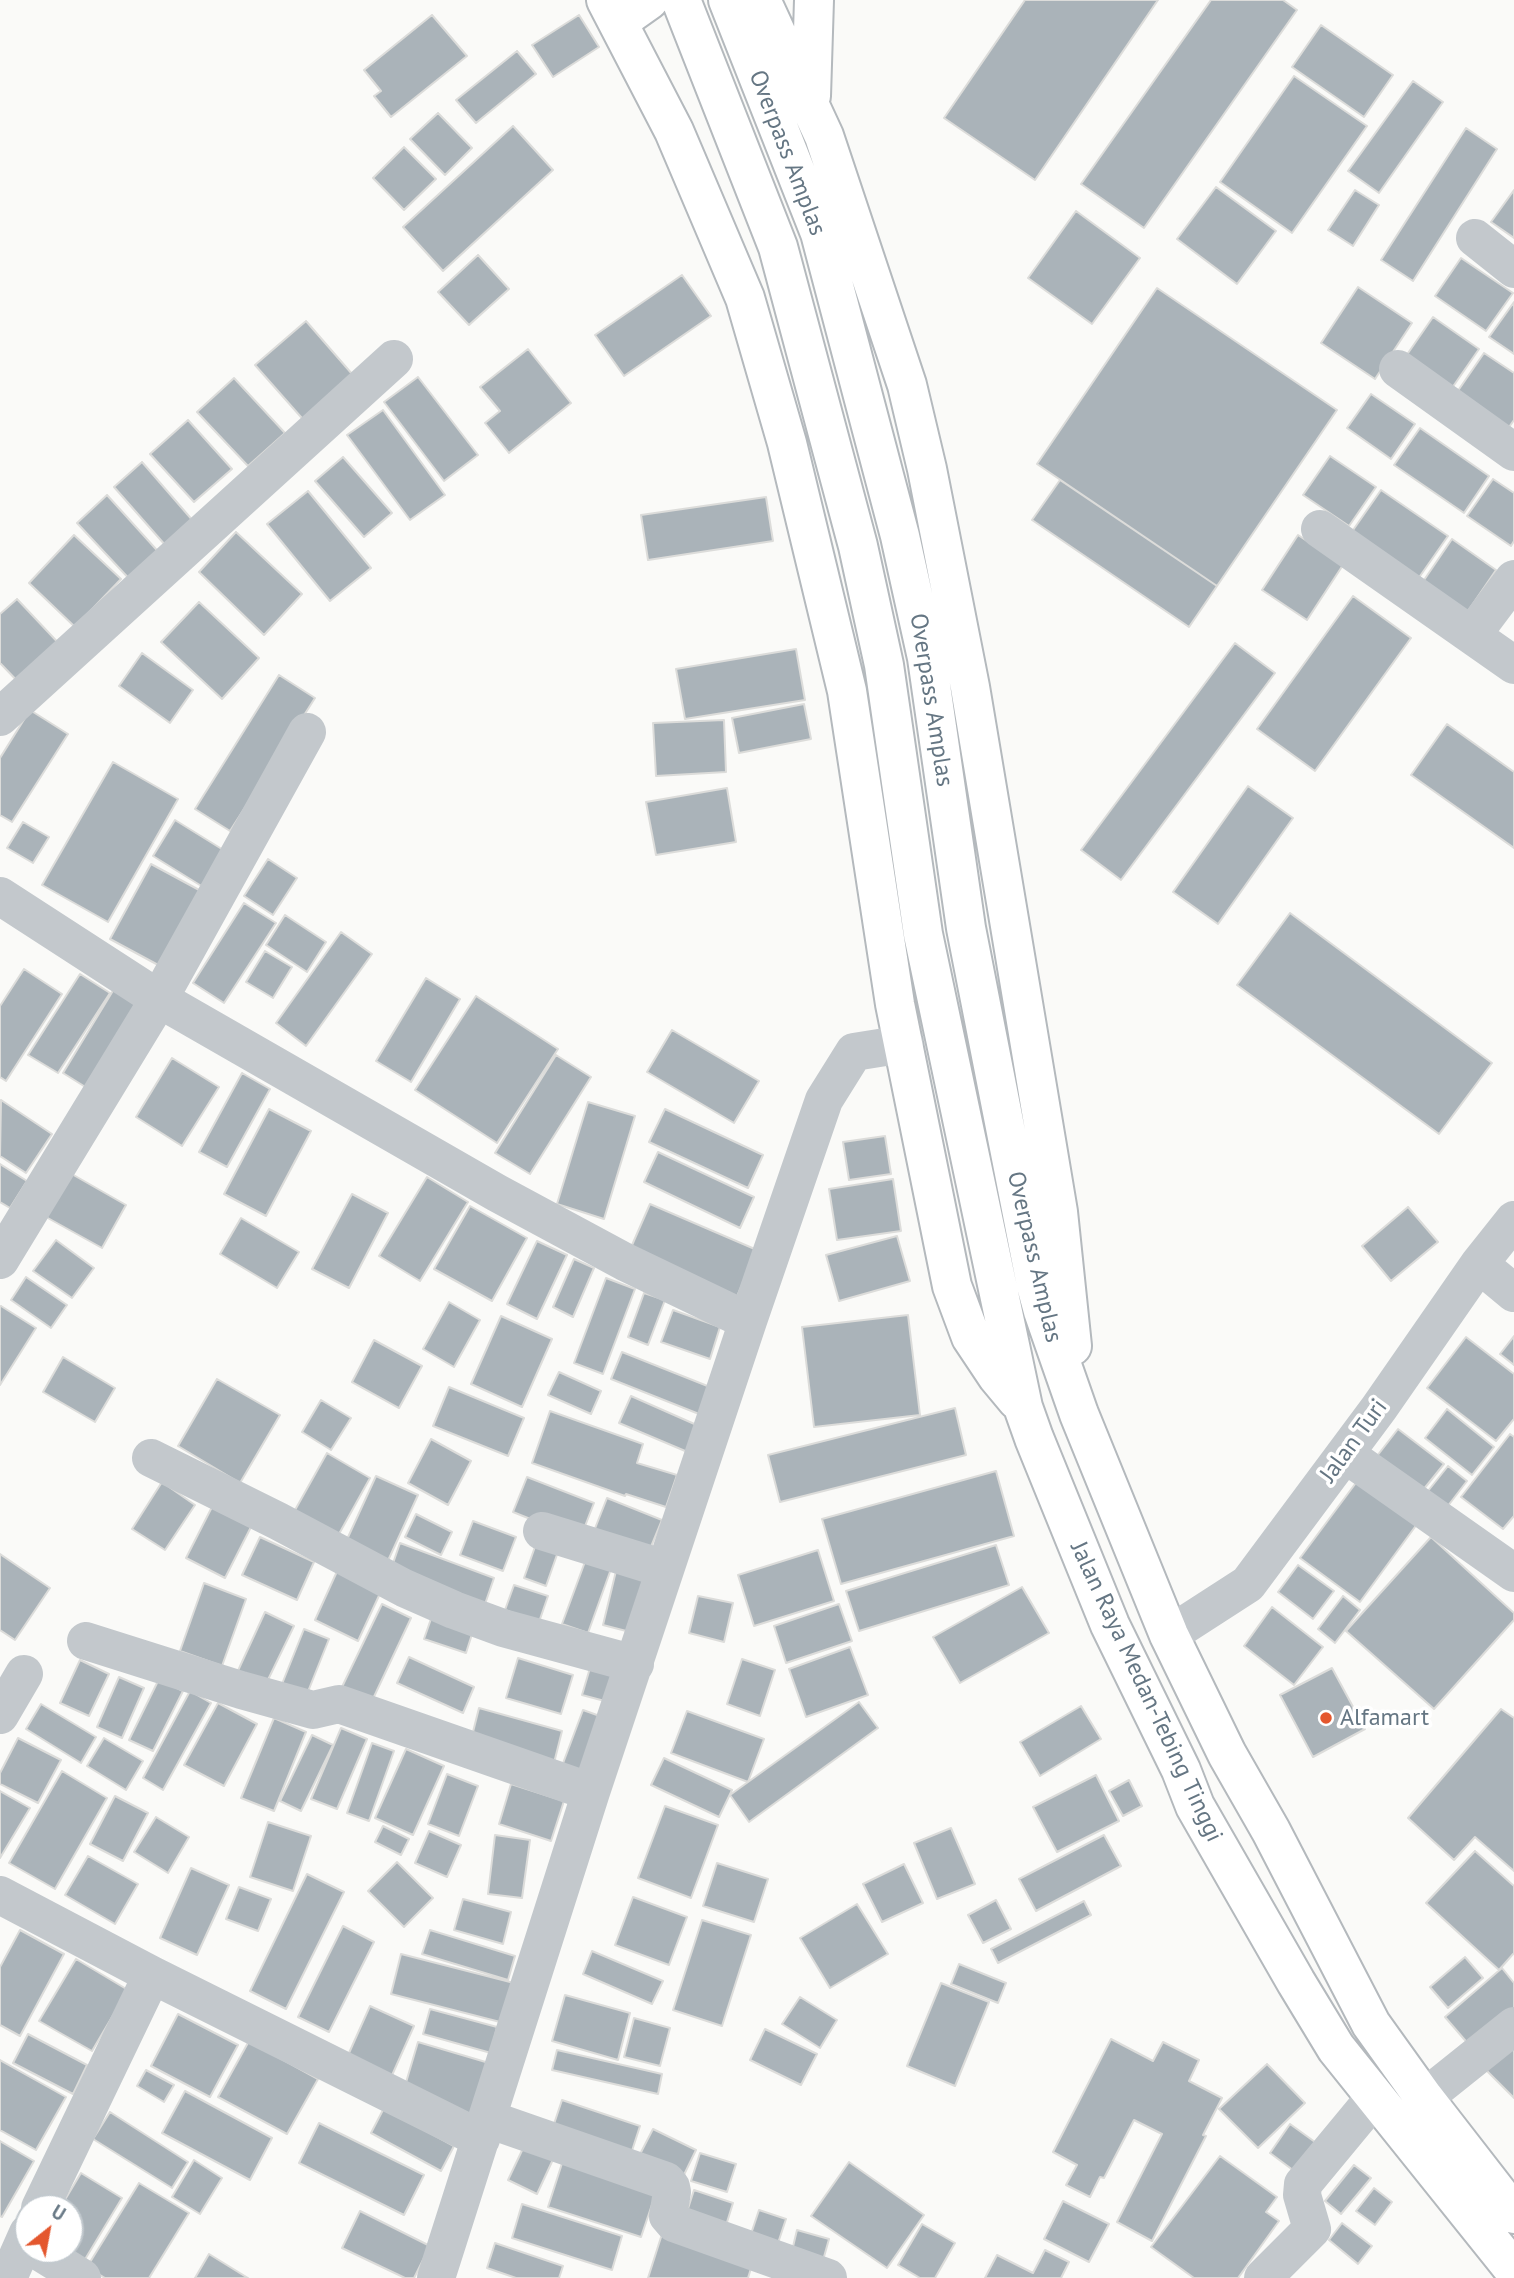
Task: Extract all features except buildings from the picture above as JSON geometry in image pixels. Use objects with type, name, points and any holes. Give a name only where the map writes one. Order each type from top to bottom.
[{"type":"highway","points":[[649,0],[612,11],[674,131],[745,298],[788,443],[847,691],[895,1004],[952,1286],[971,1337],[997,1376],[1023,1407]]},
{"type":"highway","name":"Overpass Amplas","points":[[681,0],[778,247],[858,546],[884,665],[923,933],[1023,1407]]},
{"type":"highway","name":"Overpass Amplas","points":[[728,0],[820,233],[900,536],[927,658],[966,928],[1036,1285],[1042,1311],[1079,1414]]},
{"type":"highway","points":[[761,0],[824,136],[907,385],[927,469],[970,687],[1058,1212],[1079,1414]]},
{"type":"highway","points":[[811,104],[814,0]]},
{"type":"highway","name":"Jalan Raya Medan-Tebing Tinggi","points":[[1023,1407],[1110,1625],[1181,1770],[1195,1806],[1336,2048],[1514,2270]]},
{"type":"highway","name":"Jalan Raya Medan-Tebing Tinggi","points":[[1079,1414],[1169,1634],[1227,1754],[1271,1830],[1371,2024],[1424,2098],[1514,2214]]},
{"type":"street","points":[[1475,238],[1514,269]]},
{"type":"street","points":[[0,717],[394,359]]},
{"type":"street","points":[[1398,369],[1514,452]]},
{"type":"street","points":[[1320,529],[1514,665]]},
{"type":"street","points":[[1472,635],[1514,579]]},
{"type":"street","points":[[0,1260],[159,999],[307,732]]},
{"type":"street","points":[[0,896],[159,999],[497,1193],[625,1262],[748,1321]]},
{"type":"street","points":[[436,2278],[591,1792],[824,1100],[854,1052],[904,1044]]},
{"type":"street","name":"Jalan Turi","points":[[1169,1634],[1248,1584],[1345,1454],[1479,1264],[1514,1220]]},
{"type":"street","points":[[1479,1264],[1514,1293]]},
{"type":"street","points":[[1345,1454],[1514,1573]]},
{"type":"street","points":[[151,1458],[404,1588],[454,1610],[503,1628],[635,1664]]},
{"type":"street","points":[[542,1531],[665,1569]]},
{"type":"street","points":[[86,1641],[313,1710],[339,1704],[591,1792]]},
{"type":"street","points":[[0,1715],[24,1674]]},
{"type":"street","points":[[0,1895],[152,1975],[485,2129],[666,2181],[672,2192],[668,2216],[674,2223],[828,2278]]},
{"type":"street","points":[[47,2194],[152,1975]]},
{"type":"street","points":[[1424,2098],[1514,2026]]},
{"type":"street","points":[[1263,2278],[1312,2229],[1303,2195],[1303,2184],[1376,2097]]},
{"type":"street","points":[[61,2264],[82,2278]]},
{"type":"place","name":"Alfamart","points":[[1326,1718]]}]
